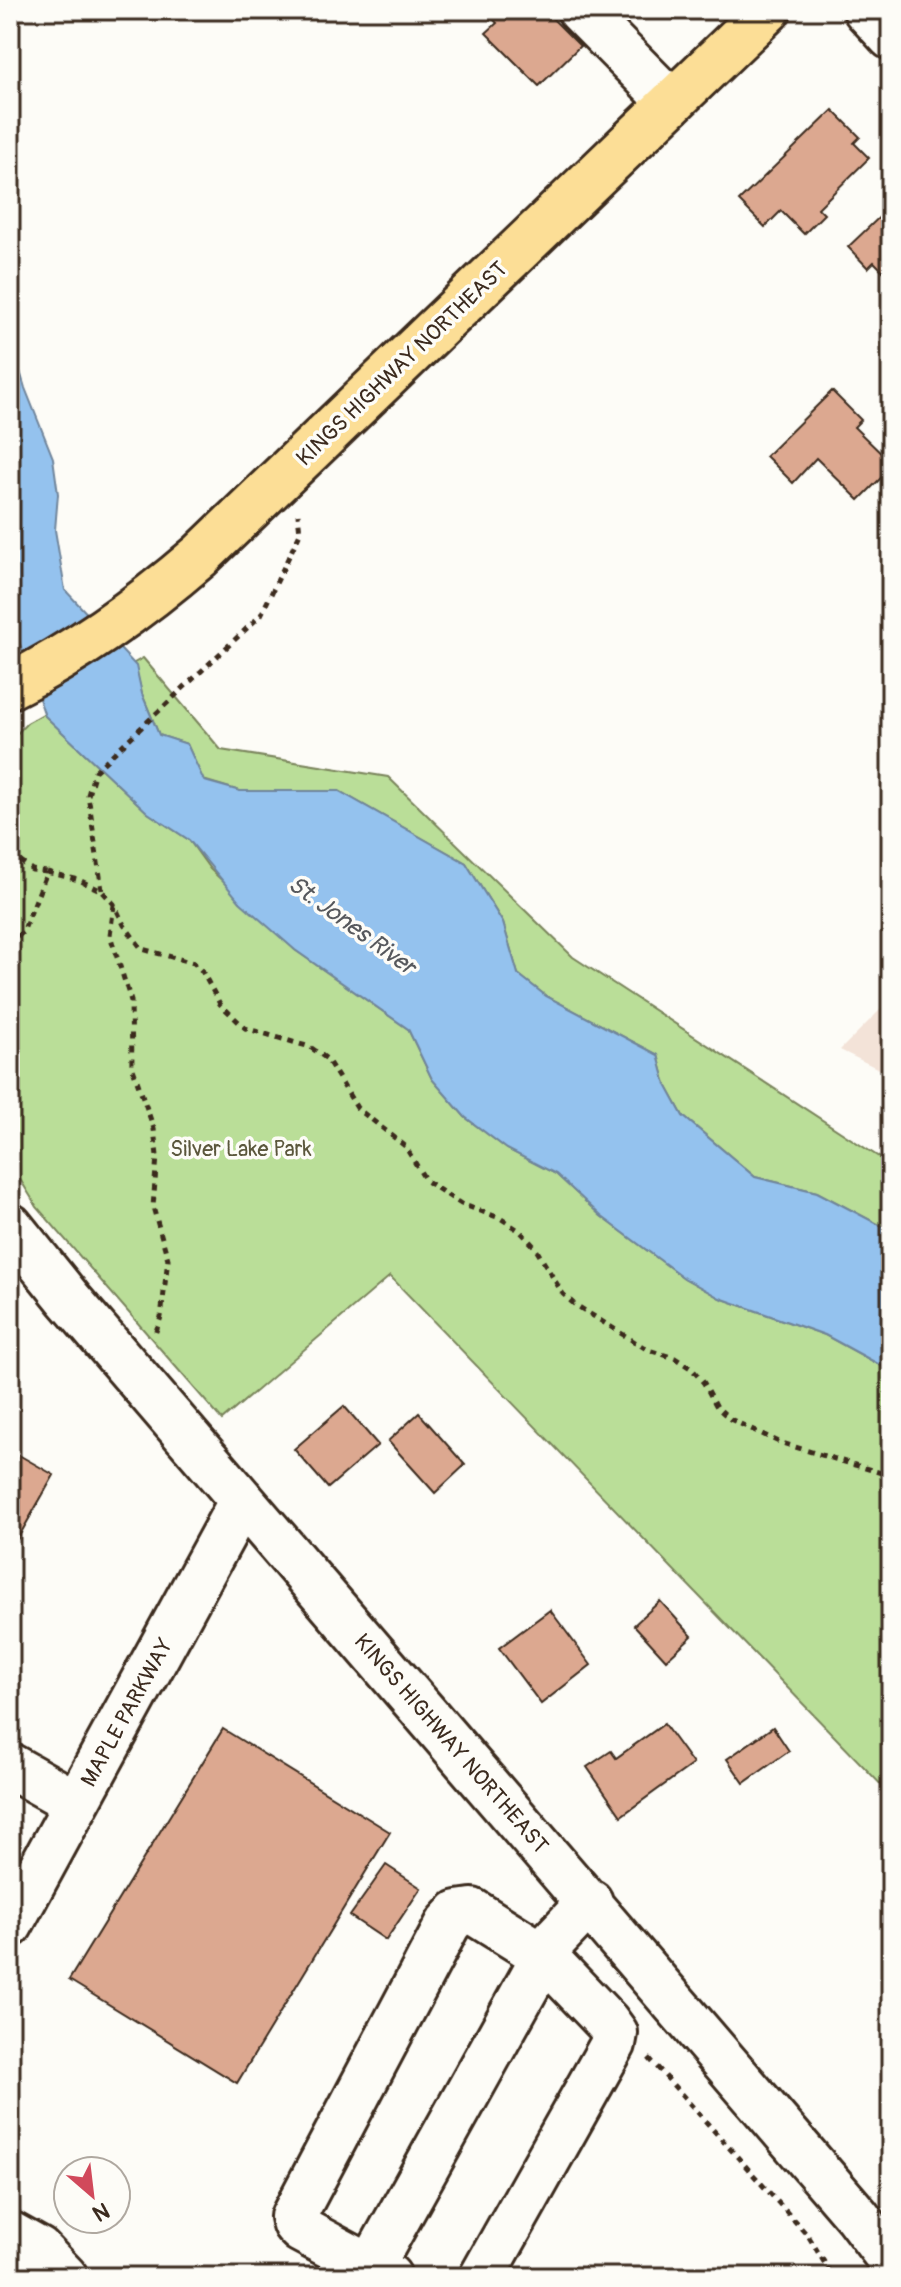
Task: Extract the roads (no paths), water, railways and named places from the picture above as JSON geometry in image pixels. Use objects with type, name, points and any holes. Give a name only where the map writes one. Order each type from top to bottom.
[{"type":"highway","name":"KINGS HIGHWAY NORTHEAST","points":[[10,686],[64,658],[141,605],[228,531],[768,10]]},
{"type":"street","points":[[580,10],[671,102]]},
{"type":"street","points":[[866,10],[891,37]]},
{"type":"street","name":"KINGS HIGHWAY NORTHEAST","points":[[10,1226],[126,1366],[590,1902],[857,2216],[891,2261]]},
{"type":"street","name":"MAPLE PARKWAY","points":[[10,1925],[242,1500]]},
{"type":"street","points":[[10,1766],[76,1803]]},
{"type":"street","points":[[482,2277],[613,2044],[615,2033],[544,1956],[472,1911],[458,1913],[448,1924],[293,2217],[301,2230],[380,2272],[544,1956],[554,1940],[590,1902]]},
{"type":"street","points":[[10,2234],[39,2250],[65,2277]]},
{"type":"water","name":"St. Jones River","points":[[10,319],[14,351],[25,388],[53,458],[58,494],[55,530],[65,590],[136,666],[142,694],[159,735],[187,744],[204,781],[240,791],[339,791],[466,863],[503,923],[518,974],[546,996],[658,1055],[666,1085],[683,1116],[755,1177],[817,1192],[891,1231],[891,1371],[825,1335],[720,1298],[684,1278],[601,1216],[556,1174],[507,1149],[465,1117],[432,1079],[408,1029],[295,950],[240,902],[189,840],[148,813],[45,716],[10,615]]},
{"type":"park label","name":"Silver Lake Park","points":[[241,1148]]}]
